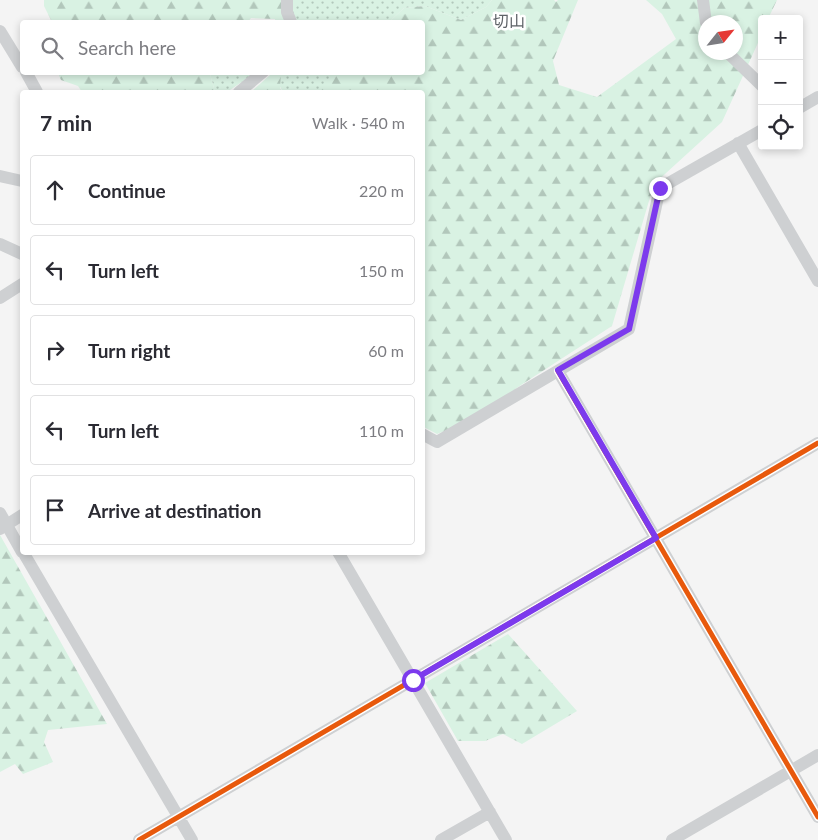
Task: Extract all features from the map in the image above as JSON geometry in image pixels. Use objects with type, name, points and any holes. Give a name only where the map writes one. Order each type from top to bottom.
[{"type":"street","points":[[287,0],[286,12],[290,20]]},
{"type":"street","points":[[703,0],[705,15]]},
{"type":"street","points":[[0,31],[20,64]]},
{"type":"street","points":[[735,60],[758,82]]},
{"type":"street","points":[[28,75],[35,90]]},
{"type":"street","points":[[241,90],[259,75]]},
{"type":"street","points":[[803,106],[818,97]]},
{"type":"street","points":[[425,436],[437,442],[629,329],[660,188],[758,132]]},
{"type":"street","points":[[738,143],[818,281]]},
{"type":"street","points":[[0,176],[20,181]]},
{"type":"street","points":[[0,244],[20,253]]},
{"type":"street","points":[[0,298],[20,285]]},
{"type":"street","points":[[558,370],[818,817]]},
{"type":"street","points":[[139,840],[818,443]]},
{"type":"street","points":[[0,513],[3,527],[20,548]]},
{"type":"street","points":[[3,527],[20,516]]},
{"type":"street","points":[[25,555],[192,840]]},
{"type":"street","points":[[340,555],[506,840]]},
{"type":"street","points":[[672,840],[818,755]]},
{"type":"street","points":[[441,840],[490,812]]},
{"type":"green space","points":[[44,0],[302,0],[286,20],[251,18],[250,20],[51,20],[44,6]]},
{"type":"green space","points":[[301,0],[492,0],[486,7],[461,20],[425,6],[404,8],[391,20],[286,20],[288,11]]},
{"type":"green space","points":[[492,0],[554,0],[556,2],[558,0],[578,0],[553,61],[559,85],[597,97],[676,39],[662,14],[646,0],[777,0],[770,15],[758,15],[758,43],[722,122],[654,184],[612,326],[521,385],[472,420],[437,434],[425,428],[425,90],[319,90],[335,75],[425,75],[425,20],[391,20],[404,8],[425,6],[461,20],[486,7]]},
{"type":"green space","points":[[59,75],[210,75],[214,90],[81,90],[78,86],[61,80]]},
{"type":"green space","points":[[210,75],[252,75],[230,90],[214,90]]},
{"type":"green space","points":[[270,75],[281,75],[282,90],[253,90]]},
{"type":"green space","points":[[280,75],[336,75],[320,90],[282,90],[278,83]]},
{"type":"green space","points":[[0,535],[107,724],[48,730],[44,742],[53,762],[23,774],[15,764],[0,772]]},
{"type":"green space","points":[[508,634],[577,711],[522,744],[503,734],[485,741],[458,741],[425,683]]},
{"type":"cycle path","points":[[558,371],[818,817]]},
{"type":"cycle path","points":[[139,840],[818,443]]},
{"type":"district","name":"切山","points":[[509,21]]},
{"type":"route","points":[[413,680],[656,538],[558,370],[629,329],[660,188]]}]
